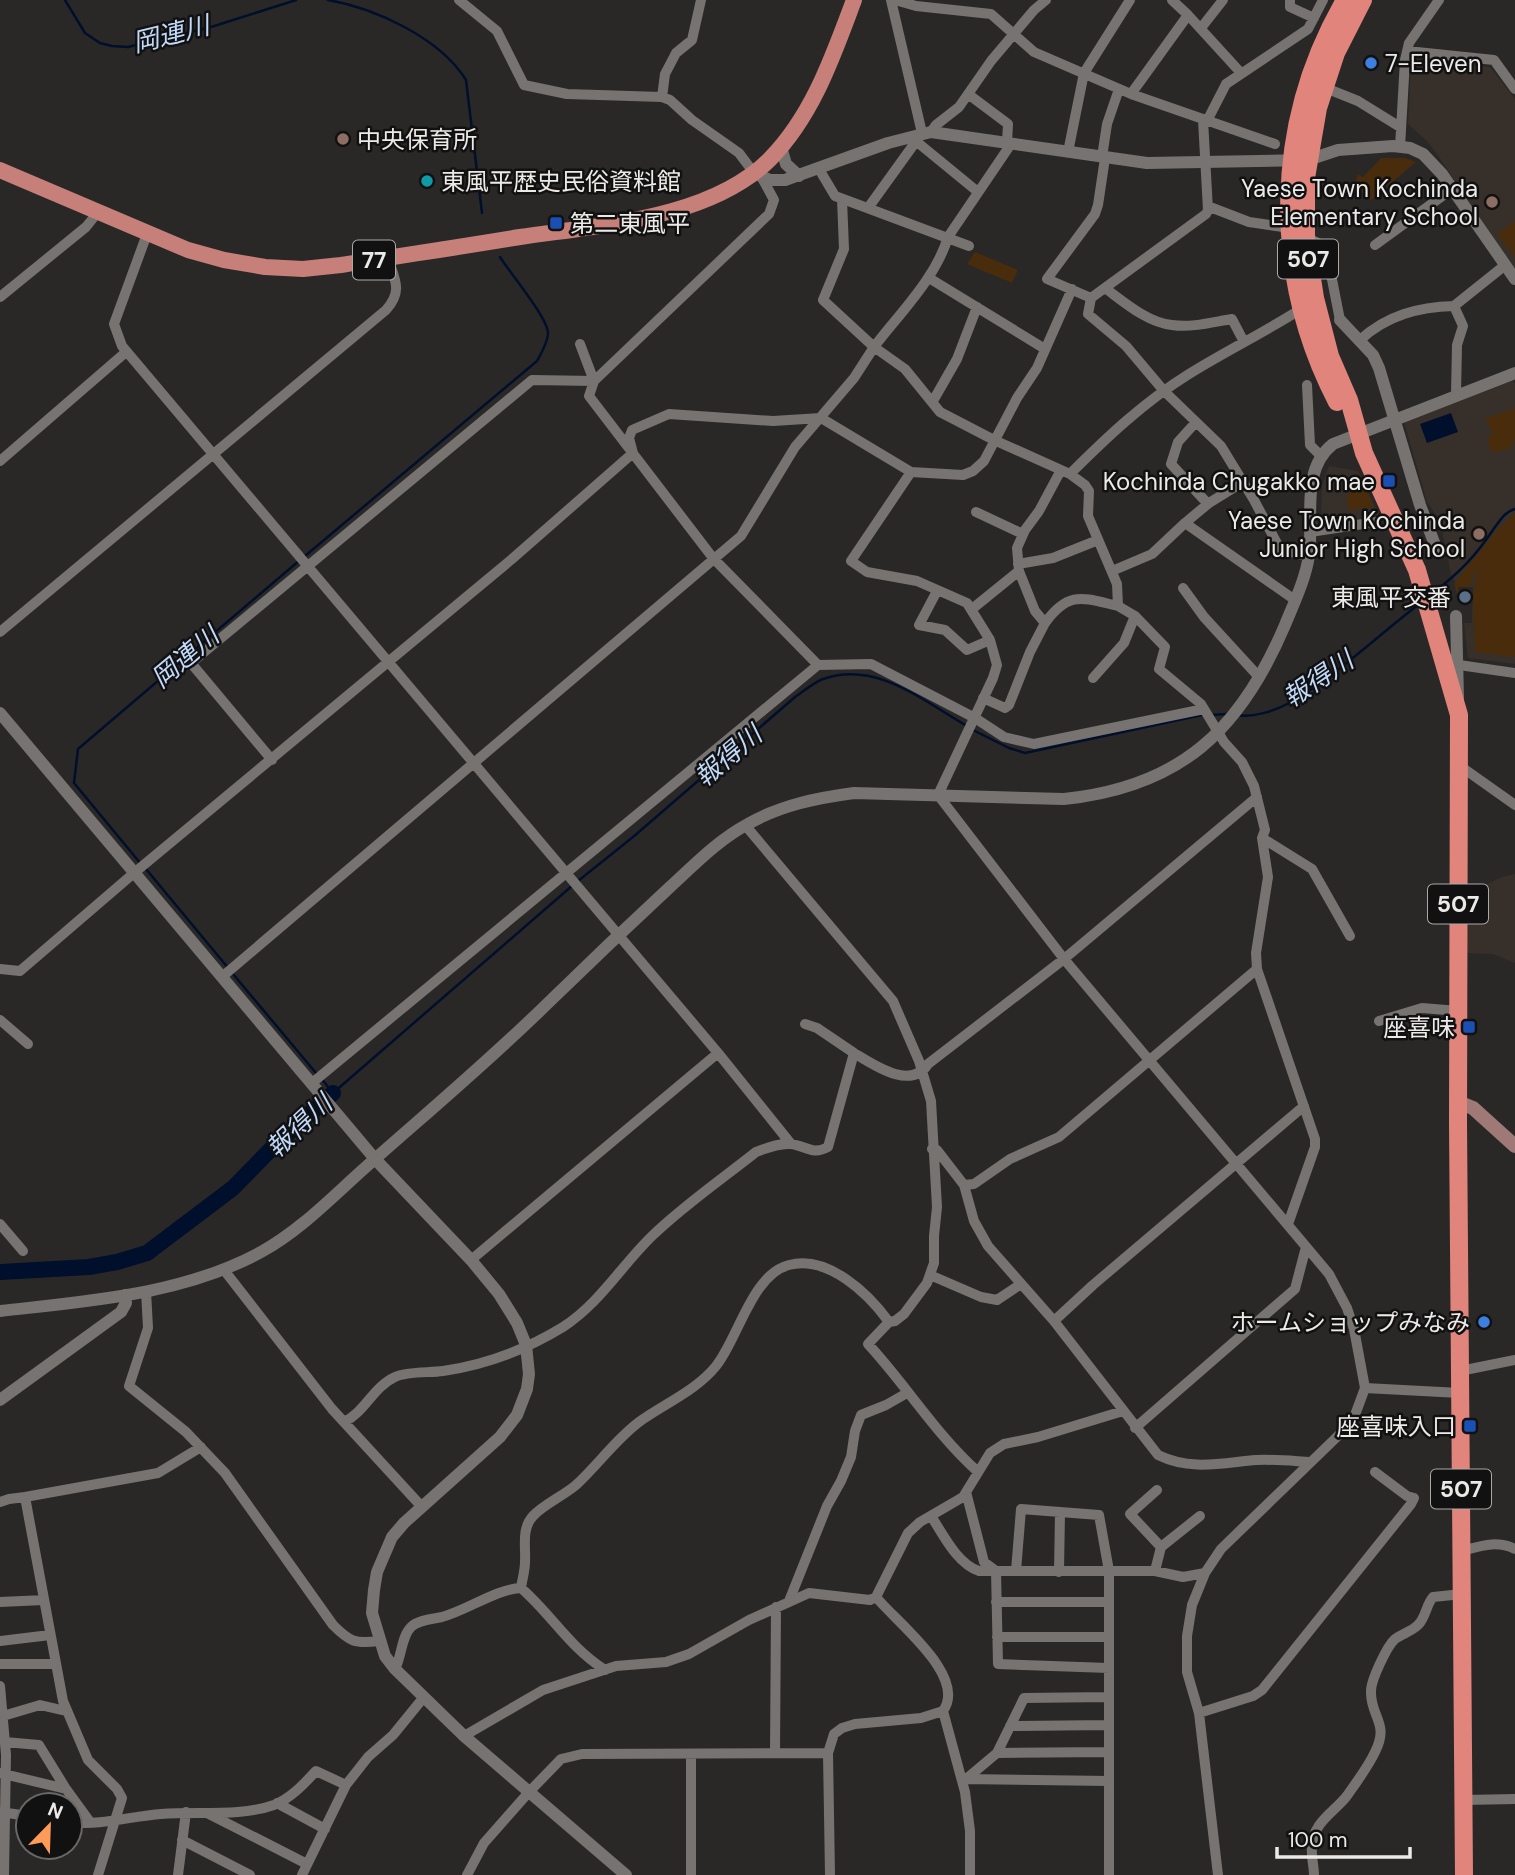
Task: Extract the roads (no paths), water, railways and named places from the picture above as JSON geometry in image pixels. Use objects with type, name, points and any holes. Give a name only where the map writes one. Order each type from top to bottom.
[{"type":"highway","name":"507","points":[[1345,0],[1323,40],[1307,83],[1290,228],[1293,266],[1301,309],[1325,378],[1357,434],[1424,589],[1451,665],[1457,705],[1460,766],[1458,1102],[1464,1875]]},
{"type":"highway","name":"507","points":[[1357,434],[1349,400],[1322,326],[1308,261],[1299,160],[1336,52],[1363,0]]},
{"type":"main road","name":"77","points":[[0,170],[188,250],[265,267],[303,269],[388,258],[662,213],[699,202],[757,174],[802,120],[818,90],[854,0]]},
{"type":"main road","points":[[1458,1102],[1473,1108],[1514,1142]]},
{"type":"street","points":[[459,0],[497,31],[524,85],[577,95],[662,97],[739,153],[757,174],[774,201],[769,214],[594,381],[589,396],[713,558],[818,665]]},
{"type":"street","points":[[662,97],[665,74],[676,53],[692,40],[701,0]]},
{"type":"street","points":[[978,192],[924,136],[893,0],[916,6],[991,14],[1034,52],[1131,94],[1276,144]]},
{"type":"street","points":[[868,208],[924,136],[959,107],[1034,10],[1046,0]]},
{"type":"street","points":[[1068,152],[1084,73],[1130,0]]},
{"type":"street","points":[[1172,0],[1241,73]]},
{"type":"street","points":[[1201,28],[1223,0]]},
{"type":"street","points":[[1290,0],[1290,7],[1314,18]]},
{"type":"street","points":[[1309,556],[1280,549],[1220,446],[1164,391],[1136,355],[1088,314],[1091,298],[1206,214],[1210,207],[1205,120],[1226,84],[1308,29],[1323,0]]},
{"type":"street","points":[[1400,146],[1409,43],[1439,0]]},
{"type":"street","points":[[1131,94],[1188,15]]},
{"type":"street","points":[[1407,51],[1494,60],[1515,89]]},
{"type":"street","points":[[1323,88],[1358,102],[1400,127]]},
{"type":"street","points":[[1091,298],[1047,279],[1095,214],[1107,124],[1119,89]]},
{"type":"street","points":[[842,199],[844,249],[823,300],[874,347],[929,278],[948,237],[1009,143],[1008,124],[968,94]]},
{"type":"street","points":[[757,174],[777,180],[799,176],[854,155],[924,136],[1009,143],[1147,163],[1299,160],[1338,150],[1400,146],[1423,155],[1442,174],[1504,266],[1515,278]]},
{"type":"street","points":[[781,147],[786,164],[799,176]]},
{"type":"street","points":[[819,169],[835,196],[969,246]]},
{"type":"street","points":[[1375,244],[1452,189]]},
{"type":"street","points":[[1210,207],[1249,222],[1290,228]]},
{"type":"street","points":[[0,297],[86,227],[98,212]]},
{"type":"street","points":[[147,234],[114,324],[117,337],[126,352],[718,1053],[791,1144]]},
{"type":"street","points":[[1306,237],[1322,244],[1327,254],[1340,320],[1373,355],[1380,368],[1420,505],[1438,553]]},
{"type":"street","points":[[0,632],[395,300],[397,286],[388,258]]},
{"type":"street","points":[[1360,340],[1388,319],[1412,310],[1454,306],[1504,266]]},
{"type":"street","points":[[929,278],[1045,349]]},
{"type":"street","points":[[1105,288],[1150,318],[1169,325],[1185,326],[1232,319],[1244,342]]},
{"type":"street","points":[[633,453],[629,438],[632,430],[669,414],[773,421],[821,418],[911,472],[963,475],[973,471],[984,461],[1017,398],[1037,368],[1072,289]]},
{"type":"street","points":[[1454,306],[1463,326],[1457,345],[1457,394]]},
{"type":"street","points":[[933,401],[957,359],[977,307]]},
{"type":"street","points":[[1045,623],[1035,611],[1019,568],[1017,548],[1023,534],[1065,472],[1128,417],[1188,374],[1273,328],[1301,309]]},
{"type":"street","points":[[580,344],[594,381]]},
{"type":"street","points":[[223,976],[741,536],[795,447],[854,379],[874,348],[905,369],[940,412],[1065,472],[1085,485],[1089,491],[1088,516],[1117,584],[1118,606]]},
{"type":"street","points":[[0,461],[126,352]]},
{"type":"street","points":[[0,1311],[146,1292],[189,1282],[224,1270],[277,1242],[321,1209],[541,1009],[706,853],[745,825],[771,812],[820,797],[854,793],[1064,799],[1112,792],[1136,785],[1176,765],[1212,739],[1246,697],[1272,654],[1295,600],[1309,556],[1312,484],[1321,456],[1333,444],[1515,373]]},
{"type":"street","points":[[272,760],[191,663],[533,380],[594,381]]},
{"type":"street","points":[[1307,385],[1310,445],[1321,456]]},
{"type":"street","points":[[1196,422],[1178,442],[1171,464],[1208,504]]},
{"type":"street","points":[[0,969],[20,971],[134,873],[390,663],[633,453]]},
{"type":"street","points":[[911,472],[851,561],[867,572],[917,581],[967,603],[990,640],[997,665],[939,794]]},
{"type":"street","points":[[1112,571],[1152,554],[1208,504],[1243,482]]},
{"type":"street","points":[[976,512],[1023,534]]},
{"type":"street","points":[[1310,532],[1376,522]]},
{"type":"street","points":[[1185,523],[1295,600]]},
{"type":"street","points":[[972,609],[1019,568],[1098,540]]},
{"type":"street","points":[[1183,588],[1204,617],[1259,677]]},
{"type":"street","points":[[937,591],[919,625],[945,630],[967,650],[990,640]]},
{"type":"street","points":[[983,698],[1005,708],[1009,705],[1024,663],[1045,623],[1060,606],[1069,600],[1082,597],[1118,606],[1135,617],[1165,647],[1159,669],[1201,704],[1217,732],[1242,762],[1257,797],[1265,830],[1262,838],[1268,877],[1256,953],[1257,969],[1315,1139],[1315,1147],[1288,1224]]},
{"type":"street","points":[[1455,616],[1451,665],[1515,673]]},
{"type":"street","points":[[1093,678],[1124,643],[1135,617]]},
{"type":"street","points":[[314,1085],[569,876],[818,665],[871,664],[975,718],[1004,737],[1034,744],[1204,709]]},
{"type":"street","points":[[0,713],[375,1159],[471,1260],[499,1294],[517,1322],[526,1345],[529,1374],[527,1389],[510,1426],[392,1537],[377,1572],[372,1613],[385,1656],[396,1669],[464,1736],[621,1873]]},
{"type":"street","points":[[1460,766],[1515,805]]},
{"type":"street","points":[[939,794],[1064,960],[1329,1274],[1348,1308],[1354,1329],[1365,1388],[1355,1415],[1342,1432],[1221,1549],[1205,1573],[1192,1605],[1186,1636],[1187,1672],[1199,1713],[1218,1875]]},
{"type":"street","points":[[806,1024],[817,1028],[870,1063],[897,1075],[916,1075],[923,1072],[928,1064],[1064,960],[1257,797]]},
{"type":"street","points":[[745,825],[892,1001],[923,1072],[931,1101],[937,1207],[934,1263],[927,1283],[904,1314],[889,1322],[868,1344],[939,1434],[977,1471]]},
{"type":"street","points":[[1262,838],[1312,869],[1350,936]]},
{"type":"street","points":[[964,1185],[974,1184],[1010,1159],[1059,1137],[1257,969]]},
{"type":"street","points":[[1380,1021],[1422,1008],[1458,1011]]},
{"type":"street","points":[[0,1020],[27,1044]]},
{"type":"street","points":[[471,1260],[718,1053]]},
{"type":"street","points":[[344,1422],[355,1417],[380,1387],[397,1376],[444,1371],[486,1362],[564,1326],[593,1304],[653,1235],[757,1152],[770,1146],[791,1144],[811,1152],[828,1147],[855,1053]]},
{"type":"street","points":[[1054,1321],[1304,1107]]},
{"type":"street","points":[[932,1149],[937,1150],[964,1185],[974,1221],[988,1245],[1054,1321],[1158,1455],[1175,1463],[1199,1465],[1259,1460],[1311,1462]]},
{"type":"street","points":[[0,1224],[23,1251]]},
{"type":"street","points":[[1135,1427],[1295,1289],[1306,1247]]},
{"type":"street","points":[[521,1588],[526,1564],[524,1534],[532,1517],[574,1487],[620,1437],[715,1367],[728,1349],[748,1305],[760,1287],[785,1265],[803,1262],[838,1275],[861,1291],[889,1322]]},
{"type":"street","points":[[224,1270],[332,1409],[422,1507]]},
{"type":"street","points":[[930,1275],[981,1297],[997,1300],[1021,1284]]},
{"type":"street","points":[[146,1292],[148,1328],[129,1386],[201,1447],[225,1473],[333,1625],[349,1640],[363,1643],[379,1641]]},
{"type":"street","points":[[0,1400],[121,1312],[126,1303],[125,1295]]},
{"type":"street","points":[[1460,1371],[1515,1360]]},
{"type":"street","points":[[1365,1388],[1460,1393]]},
{"type":"street","points":[[789,1601],[827,1506],[841,1481],[861,1415],[907,1393]]},
{"type":"street","points":[[464,1736],[543,1690],[616,1666],[666,1662],[689,1654],[789,1601],[816,1592],[870,1600],[876,1597],[908,1533],[955,1503],[967,1492],[990,1453],[1004,1444],[1038,1437],[1123,1411]]},
{"type":"street","points":[[0,1502],[158,1473],[201,1447]]},
{"type":"street","points":[[1199,1713],[1253,1696],[1262,1690],[1411,1504],[1413,1498],[1376,1472]]},
{"type":"street","points":[[1157,1490],[1130,1514],[1161,1546]]},
{"type":"street","points":[[967,1492],[984,1562],[996,1571]]},
{"type":"street","points":[[25,1497],[66,1711],[88,1760],[117,1789],[122,1798],[98,1875]]},
{"type":"street","points":[[1016,1571],[1021,1508],[1099,1515],[1110,1571],[1109,1875]]},
{"type":"street","points":[[1059,1572],[1060,1512]]},
{"type":"street","points":[[931,1516],[970,1568],[996,1571],[1155,1571],[1183,1577],[1205,1573]]},
{"type":"street","points":[[1155,1571],[1161,1546],[1200,1516]]},
{"type":"street","points":[[1461,1551],[1490,1544],[1503,1544],[1515,1549]]},
{"type":"street","points":[[996,1571],[998,1664],[1109,1668]]},
{"type":"street","points":[[396,1669],[406,1635],[416,1623],[458,1613],[508,1590],[521,1588]]},
{"type":"street","points":[[521,1588],[584,1657],[605,1670]]},
{"type":"street","points":[[1314,1875],[1311,1847],[1315,1832],[1329,1812],[1345,1799],[1375,1754],[1380,1741],[1382,1726],[1373,1706],[1371,1689],[1392,1641],[1417,1626],[1433,1597],[1462,1594]]},
{"type":"street","points":[[876,1597],[935,1660],[947,1686],[949,1699],[943,1711],[963,1779],[970,1831],[970,1875]]},
{"type":"street","points":[[0,1602],[44,1600]]},
{"type":"street","points":[[996,1602],[1110,1602]]},
{"type":"street","points":[[775,1752],[776,1607]]},
{"type":"street","points":[[0,1641],[50,1635]]},
{"type":"street","points":[[997,1637],[1110,1637]]},
{"type":"street","points":[[0,1664],[55,1664]]},
{"type":"street","points":[[0,1686],[5,1741],[4,1875]]},
{"type":"street","points":[[302,1875],[346,1784],[368,1757],[393,1735],[424,1697]]},
{"type":"street","points":[[963,1779],[997,1753],[1024,1698],[1109,1697]]},
{"type":"street","points":[[3,1716],[40,1704],[66,1711]]},
{"type":"street","points":[[830,1875],[828,1753],[834,1734],[855,1724],[921,1718],[943,1711]]},
{"type":"street","points":[[1010,1726],[1109,1725]]},
{"type":"street","points":[[5,1741],[39,1745],[90,1822]]},
{"type":"street","points":[[997,1753],[1109,1752]]},
{"type":"street","points":[[467,1875],[484,1843],[561,1759],[582,1754],[828,1753]]},
{"type":"street","points":[[691,1755],[691,1875]]},
{"type":"street","points":[[84,1822],[186,1812],[245,1811],[277,1803],[300,1788],[316,1771],[346,1784]]},
{"type":"street","points":[[3,1773],[66,1789]]},
{"type":"street","points":[[963,1779],[1109,1781]]},
{"type":"street","points":[[1464,1800],[1515,1799]]},
{"type":"street","points":[[277,1803],[325,1829]]},
{"type":"street","points":[[178,1875],[186,1812]]},
{"type":"street","points":[[205,1812],[307,1864]]},
{"type":"street","points":[[182,1840],[250,1875]]},
{"type":"water","points":[[1451,413],[1458,432],[1427,443],[1420,424]]},
{"type":"waterway","name":"岡連川","points":[[65,0],[85,33],[100,43],[128,47],[211,27],[296,0]]},
{"type":"waterway","name":"岡連川","points":[[328,0],[366,10],[405,27],[440,51],[466,80],[482,213]]},
{"type":"waterway","name":"岡連川","points":[[305,556],[537,361],[547,341],[547,327],[500,257]]},
{"type":"waterway","name":"報得川","points":[[1432,594],[1467,563],[1502,518],[1515,509]]},
{"type":"waterway","name":"岡連川","points":[[141,864],[74,783],[78,749],[300,560]]},
{"type":"waterway","name":"報得川","points":[[1237,715],[1249,716],[1277,709],[1306,693],[1418,605]]},
{"type":"waterway","name":"報得川","points":[[578,881],[795,697],[823,679],[843,675],[880,679],[916,695],[967,726]]},
{"type":"waterway","name":"報得川","points":[[1212,715],[1227,714]]},
{"type":"waterway","name":"報得川","points":[[973,730],[1025,753],[1202,715]]},
{"type":"waterway","name":"岡連川","points":[[146,869],[229,969]]},
{"type":"waterway","name":"報得川","points":[[321,1078],[333,1093],[573,885]]},
{"type":"waterway","name":"岡連川","points":[[233,974],[316,1073]]},
{"type":"waterway","name":"報得川","points":[[0,1272],[89,1267],[147,1253],[233,1188],[275,1145],[333,1093]]},
{"type":"place","name":"7-Eleven","points":[[1371,63]]},
{"type":"place","name":"中央保育所","points":[[343,139]]},
{"type":"place","name":"東風平歴史民俗資料館","points":[[427,181]]},
{"type":"place","name":"Yaese Town Kochinda Elementary School","points":[[1492,202]]},
{"type":"place","name":"第二東風平","points":[[556,223]]},
{"type":"place","name":"Kochinda Chugakko mae","points":[[1389,481]]},
{"type":"place","name":"Yaese Town Kochinda Junior High School","points":[[1479,534]]},
{"type":"place","name":"東風平交番","points":[[1465,597]]},
{"type":"place","name":"座喜味","points":[[1469,1027]]},
{"type":"place","name":"ホームショップみなみ","points":[[1484,1322]]},
{"type":"place","name":"座喜味入口","points":[[1470,1426]]}]
